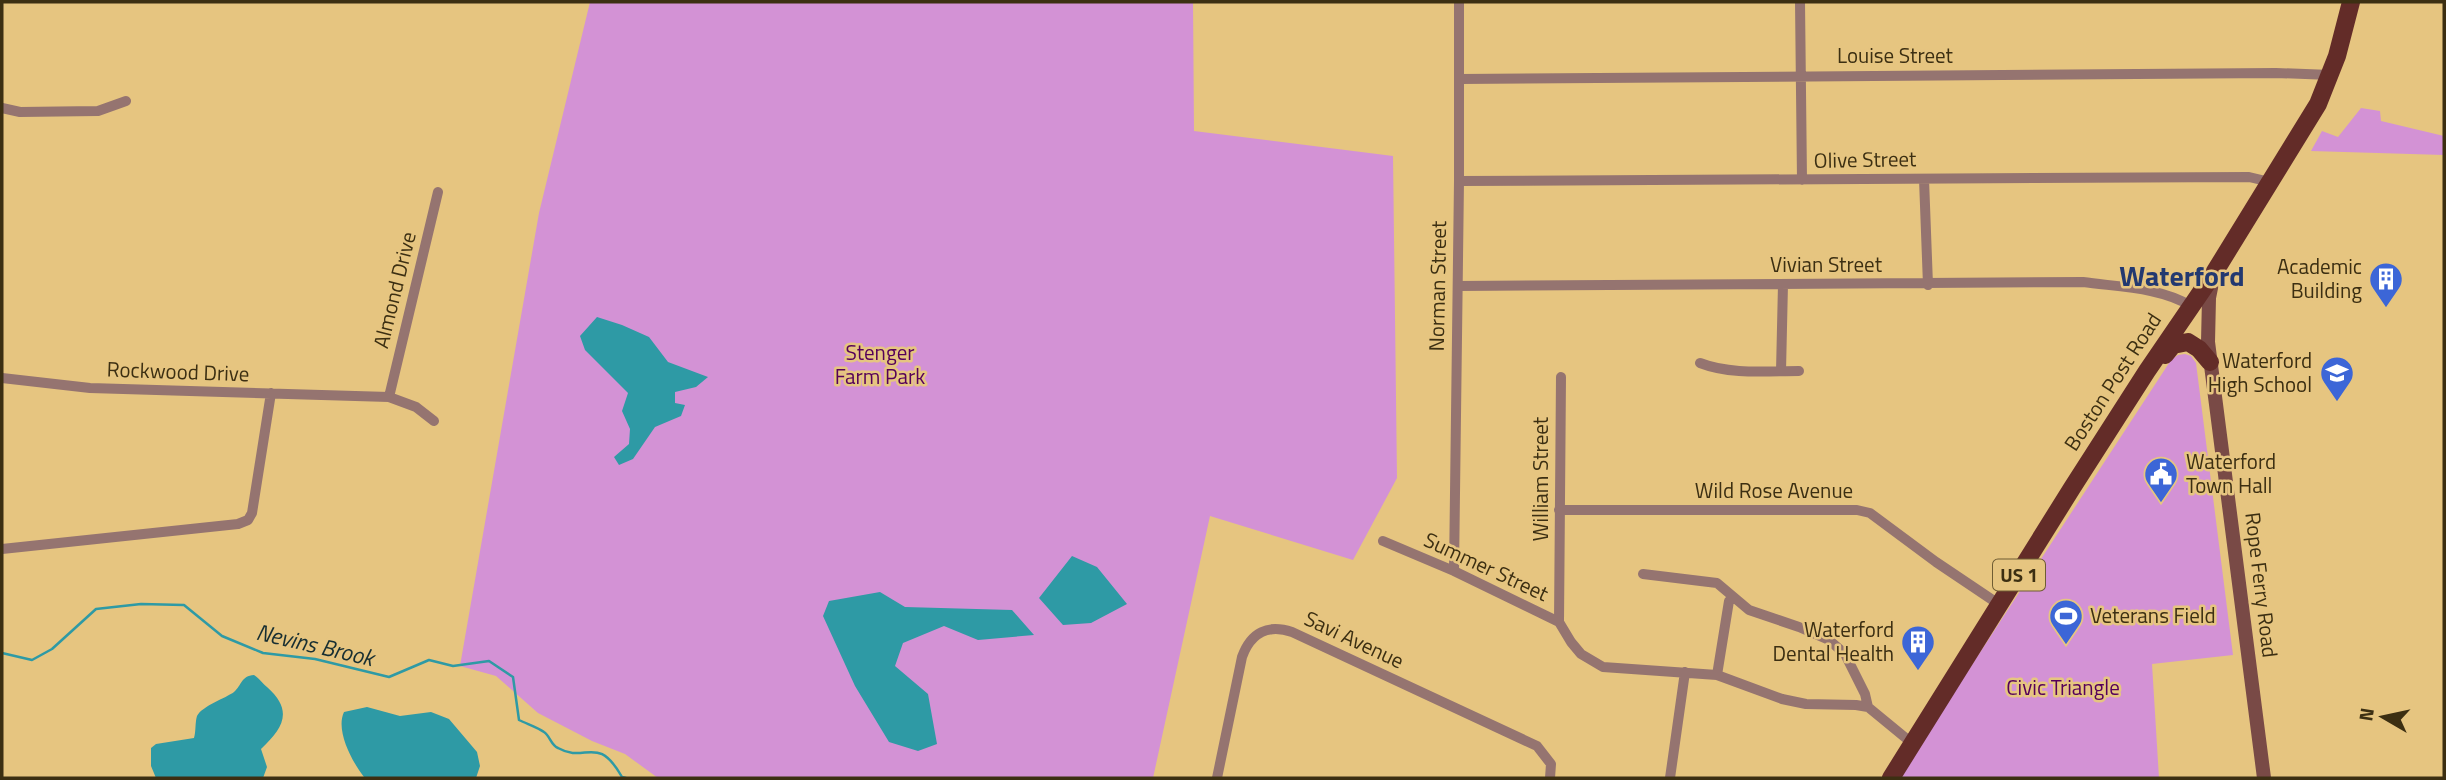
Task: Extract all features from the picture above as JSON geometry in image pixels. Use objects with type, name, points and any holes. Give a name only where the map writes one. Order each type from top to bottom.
[{"type":"main road","name":"Boston Post Road","points":[[1891,778],[2147,371],[2214,273],[2318,104],[2331,75],[2351,2]]},
{"type":"main road","name":"Rope Ferry Road","points":[[2214,273],[2208,310],[2210,362],[2264,778]]},
{"type":"main road","points":[[2147,371],[2158,364],[2174,345],[2183,342],[2199,349],[2210,362]]},
{"type":"street","name":"Norman Street","points":[[1454,571],[1459,2]]},
{"type":"street","points":[[1800,2],[1802,180]]},
{"type":"street","name":"Louise Street","points":[[1460,79],[2276,72],[2331,75]]},
{"type":"street","points":[[2,108],[30,112],[97,111],[126,101]]},
{"type":"street","name":"Olive Street","points":[[1459,181],[2249,177],[2270,182]]},
{"type":"street","points":[[1924,179],[1928,285]]},
{"type":"street","name":"Almond Drive","points":[[389,397],[438,192]]},
{"type":"street","name":"Vivian Street","points":[[1458,286],[2083,282],[2148,291],[2178,298],[2191,306]]},
{"type":"street","points":[[1781,371],[1783,285]]},
{"type":"street","points":[[1700,363],[1719,369],[1799,371]]},
{"type":"street","name":"William Street","points":[[1559,622],[1561,377]]},
{"type":"street","name":"Rockwood Drive","points":[[2,378],[90,388],[271,393],[252,513],[248,520],[238,524],[2,549]]},
{"type":"street","points":[[271,393],[389,397],[416,407],[434,421]]},
{"type":"street","name":"Wild Rose Avenue","points":[[1559,510],[1857,510],[1870,513],[2000,605]]},
{"type":"street","name":"Summer Street","points":[[1383,541],[1454,571],[1559,622],[1581,654],[1603,667],[1717,675],[1782,699],[1806,704],[1868,707]]},
{"type":"street","points":[[1643,573],[1717,583],[1756,614],[1799,626],[1837,645],[1845,654],[1865,694],[1868,707],[1913,744]]},
{"type":"street","points":[[1717,675],[1729,601],[1734,598]]},
{"type":"street","name":"Savi Avenue","points":[[1217,778],[1242,657],[1252,637],[1271,628],[1293,632],[1537,746],[1551,764],[1550,778]]},
{"type":"street","points":[[1670,778],[1685,672]]},
{"type":"green space","name":"Stenger Farm Park","points":[[590,2],[1193,2],[1194,131],[1393,156],[1397,478],[1353,560],[1210,516],[1153,778],[658,778],[625,754],[592,741],[538,713],[496,676],[460,666],[539,213]]},
{"type":"green space","points":[[2361,108],[2380,111],[2381,121],[2444,136],[2444,155],[2311,151],[2322,131],[2338,137]]},
{"type":"green space","name":"Civic Triangle","points":[[2185,354],[2191,356],[2196,363],[2233,655],[2152,664],[2159,778],[1898,778],[2171,360]]},
{"type":"water","points":[[597,317],[649,337],[668,362],[708,377],[696,387],[675,392],[675,403],[685,405],[681,416],[655,427],[633,459],[619,465],[614,457],[629,444],[630,429],[622,411],[628,393],[585,350],[580,336]]},
{"type":"water","points":[[1072,556],[1097,567],[1127,604],[1091,623],[1063,625],[1039,598]]},
{"type":"water","points":[[880,592],[905,607],[1012,610],[1034,635],[978,640],[944,626],[903,643],[895,666],[928,694],[937,744],[918,751],[889,742],[855,686],[823,616],[829,601]]},
{"type":"water","points":[[254,675],[275,696],[283,712],[280,726],[261,749],[267,767],[263,778],[156,778],[151,766],[151,748],[156,744],[194,738],[196,718],[200,712],[234,692],[244,679]]},
{"type":"water","points":[[367,707],[400,716],[431,712],[449,719],[477,752],[480,766],[476,778],[364,777],[346,746],[342,720],[344,712]]},
{"type":"waterway","name":"Nevins Brook","points":[[2,653],[32,660],[52,649],[96,609],[141,604],[184,605],[222,636],[263,653],[315,659],[389,677],[429,660],[453,666],[489,661],[513,677],[519,720],[544,732],[558,748],[568,752],[591,752],[605,756],[622,777],[626,778]]},
{"type":"place","name":"Academic Building","points":[[2386,309]]},
{"type":"place","name":"Waterford High School","points":[[2337,403]]},
{"type":"place","name":"Waterford Town Hall","points":[[2161,504]]},
{"type":"place","name":"Veterans Field","points":[[2066,646]]},
{"type":"place","name":"Waterford Dental Health","points":[[1918,672]]},
{"type":"district","name":"Waterford","points":[[2182,276]]}]
